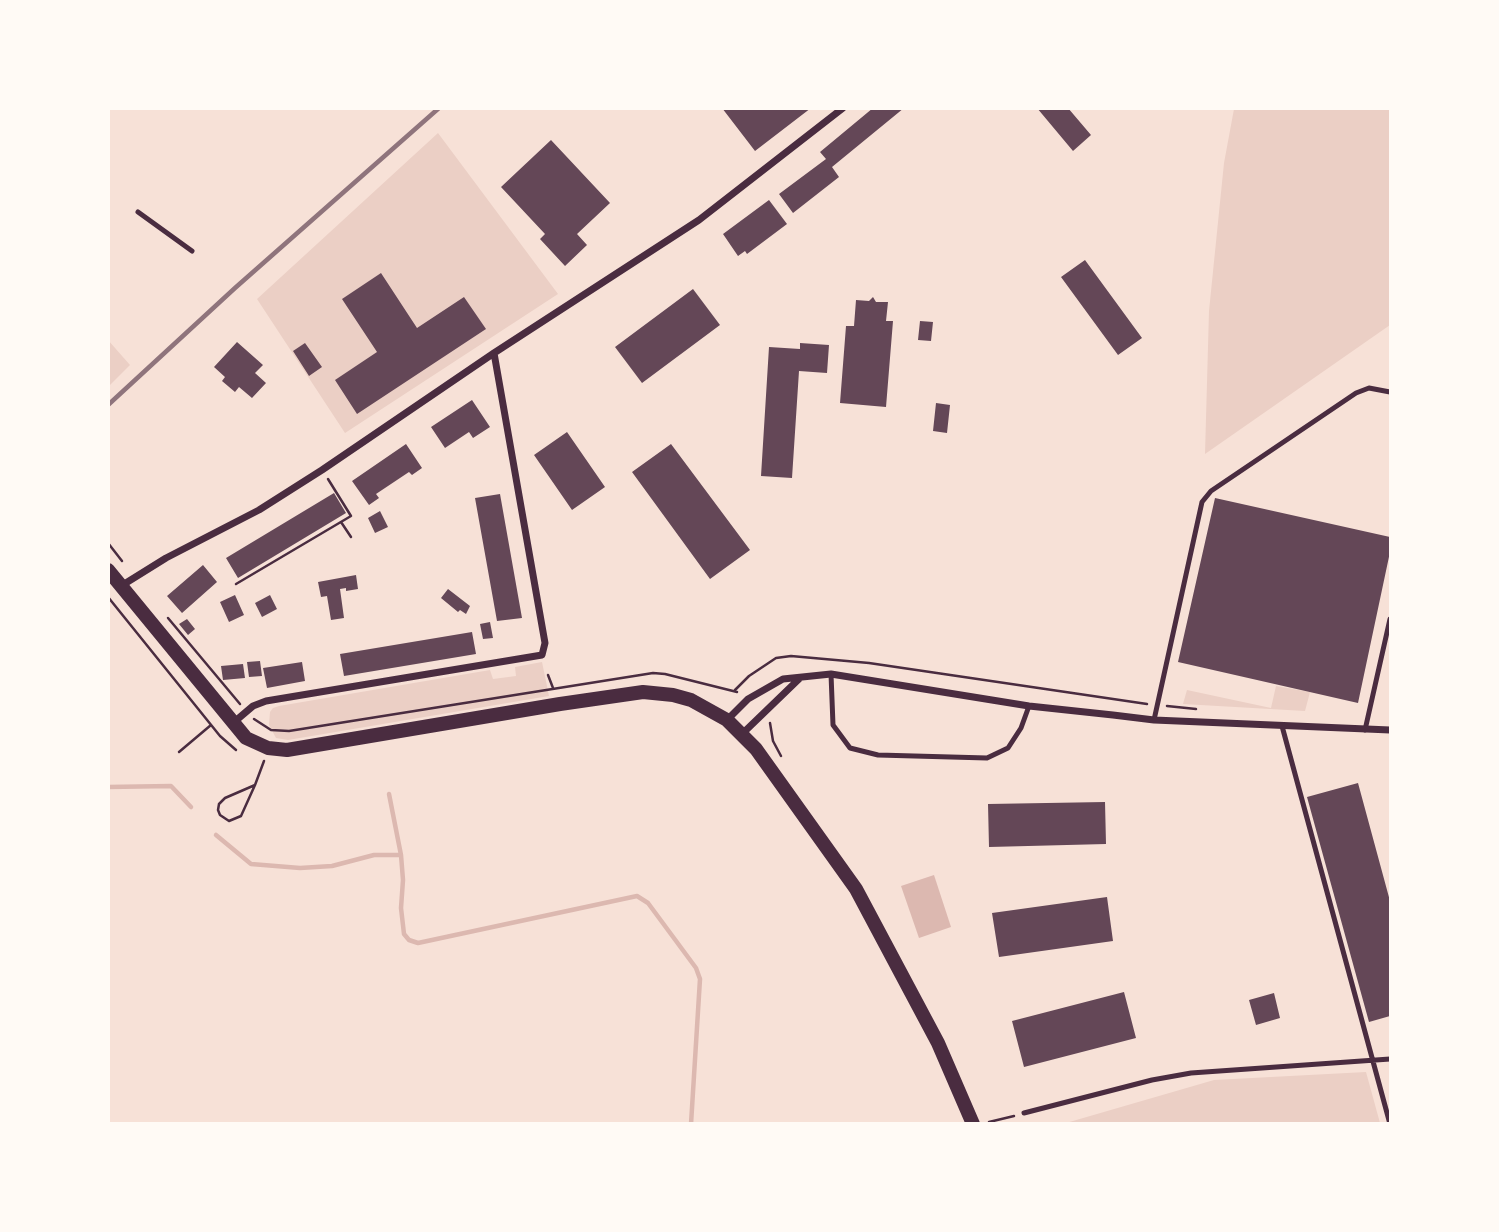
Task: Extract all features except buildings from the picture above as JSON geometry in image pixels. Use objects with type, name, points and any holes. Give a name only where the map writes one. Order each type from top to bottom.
[{"type":"main road","points":[[108,570],[246,738],[268,748],[287,750],[643,692],[691,700],[727,720],[756,749],[856,889],[938,1043],[973,1124]]},
{"type":"street","points":[[120,586],[277,498],[699,220],[843,108]]},
{"type":"street","points":[[233,723],[253,706],[266,701],[542,655],[545,643],[494,353]]},
{"type":"street","points":[[727,720],[748,699],[783,679],[831,674],[1029,706],[1154,720],[1391,730]]},
{"type":"street","points":[[742,734],[801,678]]},
{"type":"lane","points":[[138,212],[192,251]]},
{"type":"lane","points":[[1154,720],[1202,502],[1211,491],[1356,393],[1369,388],[1391,392]]},
{"type":"lane","points":[[1365,730],[1391,619]]},
{"type":"lane","points":[[831,674],[833,725],[850,748],[878,755],[987,758],[1008,748],[1021,728],[1029,706]]},
{"type":"lane","points":[[1282,726],[1390,1124]]},
{"type":"lane","points":[[1024,1113],[1152,1080],[1191,1073],[1391,1059]]},
{"type":"path","points":[[236,584],[351,516],[328,479]]},
{"type":"path","points":[[341,522],[351,537]]},
{"type":"path","points":[[108,543],[121,561]]},
{"type":"path","points":[[108,597],[211,725],[233,749],[243,754]]},
{"type":"path","points":[[168,618],[228,689]]},
{"type":"path","points":[[735,691],[749,676],[776,658],[791,656],[870,663],[1125,702],[1200,710]]},
{"type":"path","points":[[271,730],[289,731],[553,688],[548,675]]},
{"type":"path","points":[[179,752],[211,725]]},
{"type":"path","points":[[255,785],[225,798],[219,804],[220,815],[229,821],[241,816],[255,785],[268,748]]},
{"type":"path","points":[[253,759],[263,763]]},
{"type":"path","points":[[989,1122],[1024,1113]]},
{"type":"shaded area","points":[[1234,109],[1390,109],[1390,325],[1205,454],[1209,311],[1224,163]]},
{"type":"shaded area","points":[[438,133],[558,294],[345,433],[257,299]]},
{"type":"shaded area","points":[[108,340],[130,365],[109,386],[108,386]]},
{"type":"shaded area","points":[[542,662],[549,696],[288,740],[276,738],[269,725],[270,712],[279,706],[490,670],[493,679],[516,676],[515,667]]},
{"type":"shaded area","points":[[1276,686],[1310,692],[1305,711],[1183,704],[1187,690],[1271,708]]},
{"type":"shaded area","points":[[934,875],[951,927],[919,938],[901,886]]},
{"type":"shaded area","points":[[1366,1072],[1380,1123],[1066,1123],[1214,1080]]},
{"type":"waterway","points":[[108,787],[171,786],[191,807]]},
{"type":"waterway","points":[[389,794],[401,855]]},
{"type":"waterway","points":[[216,835],[251,864],[300,868],[332,866],[374,855],[401,855],[404,934],[409,940],[418,943],[637,896],[648,903],[696,968],[700,979],[691,1124]]},
{"type":"railway","points":[[108,405],[235,288],[439,108]]}]
